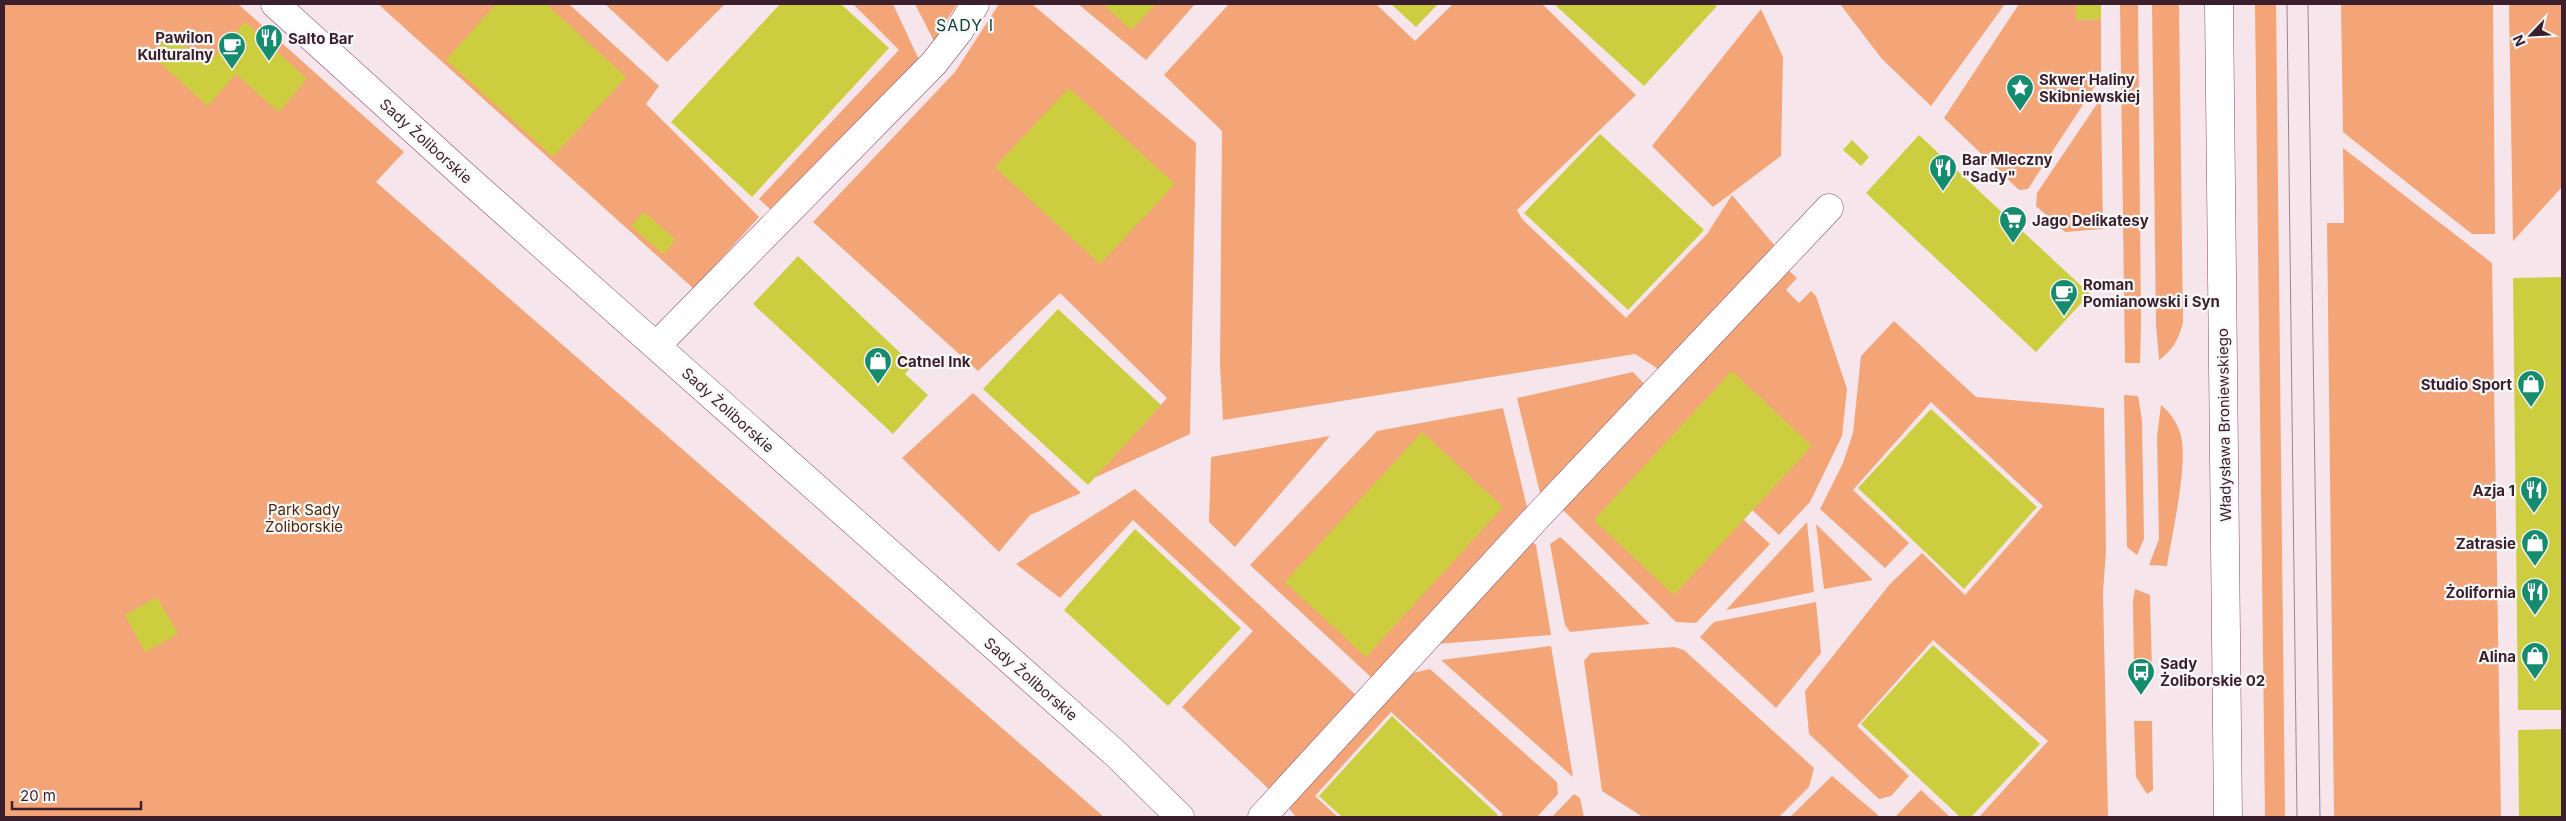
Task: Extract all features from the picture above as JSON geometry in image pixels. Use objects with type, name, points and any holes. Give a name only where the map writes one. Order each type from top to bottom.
[{"type":"street","name":"Sady Żoliborskie","points":[[275,4],[656,346],[1118,755],[1180,817]]},
{"type":"street","points":[[656,346],[934,63],[959,31],[975,4]]},
{"type":"street","name":"Władysława Broniewskiego","points":[[2219,4],[2228,817]]},
{"type":"street","points":[[1262,817],[1538,516],[1829,208]]},
{"type":"green space","name":"Park Sady Żoliborskie","points":[[4,4],[238,4],[404,152],[376,182],[1104,817],[4,817]]},
{"type":"green space","points":[[378,4],[569,4],[659,86],[646,104],[759,217],[694,289]]},
{"type":"green space","points":[[605,4],[725,4],[667,62]]},
{"type":"green space","points":[[853,4],[893,4],[921,64],[771,210],[759,199],[899,50]]},
{"type":"green space","points":[[915,4],[957,4],[934,41]]},
{"type":"green space","points":[[999,4],[1032,4],[1196,143],[1190,434],[1094,478],[1167,398],[1060,293],[978,371],[813,222],[955,72]]},
{"type":"green space","points":[[1078,4],[1195,4],[1146,60]]},
{"type":"green space","points":[[1229,4],[1376,4],[1415,41],[1453,4],[1542,4],[1636,95],[1517,210],[1522,219],[1626,318],[1707,234],[1732,195],[1775,246],[1663,372],[1635,354],[1223,420],[1220,366],[1222,131],[1164,75]]},
{"type":"green space","points":[[1840,4],[2005,4],[1931,106],[1882,59]]},
{"type":"green space","points":[[2019,4],[2076,4],[2077,20],[2101,19],[2101,77],[2028,189],[2019,190],[1944,118]]},
{"type":"green space","points":[[2120,4],[2138,4],[2140,363],[2125,363]]},
{"type":"green space","points":[[2152,4],[2179,4],[2183,322],[2175,344],[2159,360],[2156,324]]},
{"type":"green space","points":[[2255,4],[2276,4],[2285,817],[2265,817]]},
{"type":"green space","points":[[2341,4],[2493,4],[2495,234],[2472,234],[2343,132]]},
{"type":"green space","points":[[2509,4],[2562,4],[2562,187],[2513,241]]},
{"type":"green space","points":[[1761,9],[1783,57],[1781,156],[1713,207],[1652,146]]},
{"type":"green space","points":[[2101,98],[2103,229],[2065,232],[2036,206],[2037,193]]},
{"type":"green space","points":[[2343,148],[2492,263],[2501,817],[2334,817],[2327,223],[2344,223]]},
{"type":"green space","points":[[1787,269],[1797,278],[1786,290],[1799,303],[1811,291],[1816,296],[1847,389],[1842,436],[1810,502],[1779,535],[1752,510],[1744,520],[1770,544],[1696,623],[1676,622],[1562,509]]},
{"type":"green space","points":[[1894,321],[1976,397],[2104,408],[2106,551],[2103,592],[2108,817],[1979,817],[2048,741],[1933,640],[1857,726],[1909,776],[1891,796],[1879,799],[1809,734],[1805,691],[1890,584],[1922,553],[1965,595],[2043,506],[1931,402],[1853,490],[1909,543],[1885,568],[1820,509],[1843,463],[1853,433],[1861,356]]},
{"type":"green space","points":[[1633,372],[1649,389],[1542,501],[1517,398]]},
{"type":"green space","points":[[973,393],[1081,493],[1030,515],[999,552],[902,458]]},
{"type":"green space","points":[[2124,395],[2138,396],[2142,420],[2144,539],[2137,555],[2127,547]]},
{"type":"green space","points":[[2161,405],[2176,423],[2180,432],[2183,449],[2181,482],[2167,566],[2149,565],[2159,539],[2157,437]]},
{"type":"green space","points":[[1503,408],[1527,507],[1372,678],[1250,565],[1377,431]]},
{"type":"green space","points":[[1330,436],[1235,547],[1209,522],[1211,457]]},
{"type":"green space","points":[[1135,489],[1357,696],[1272,792],[1182,707],[1253,631],[1133,520],[1060,598],[1016,564]]},
{"type":"green space","points":[[1807,522],[1814,592],[1726,610]]},
{"type":"green space","points":[[1816,524],[1873,580],[1824,589]]},
{"type":"green space","points":[[1560,537],[1650,624],[1570,632],[1565,625],[1550,544]]},
{"type":"green space","points":[[1531,541],[1536,545],[1551,635],[1436,644]]},
{"type":"green space","points":[[2135,589],[2150,595],[2152,671],[2134,672],[2133,601]]},
{"type":"green space","points":[[1816,602],[1821,653],[1776,708],[1700,637],[1714,622]]},
{"type":"green space","points":[[1551,646],[1573,777],[1441,660]]},
{"type":"green space","points":[[1674,647],[1684,650],[1814,768],[1809,787],[1779,817],[1643,817],[1602,791],[1584,661],[1591,653]]},
{"type":"green space","points":[[1430,669],[1557,782],[1558,794],[1537,817],[1500,817],[1503,814],[1391,712],[1315,796],[1338,817],[1296,817],[1288,807],[1404,675]]},
{"type":"green space","points":[[2134,721],[2152,721],[2153,790],[2147,794],[2136,777]]},
{"type":"green space","points":[[1832,776],[1878,815],[1878,817],[1790,817]]},
{"type":"green space","points":[[1921,790],[1950,817],[1895,817]]},
{"type":"green space","points":[[1574,794],[1580,798],[1584,817],[1552,817]]},
{"type":"building","points":[[496,4],[546,4],[626,77],[553,157],[446,60]]},
{"type":"building","points":[[780,4],[841,4],[889,48],[752,197],[671,122]]},
{"type":"building","points":[[1103,4],[1156,4],[1131,30]]},
{"type":"building","points":[[1391,4],[1438,4],[1416,27]]},
{"type":"building","points":[[1554,4],[1715,4],[1717,6],[1644,86]]},
{"type":"building","points":[[2076,4],[2101,4],[2101,19],[2076,20]]},
{"type":"building","name":"Pawilon Kulturalny","points":[[245,22],[307,79],[279,112],[236,74],[208,106],[151,55],[170,33],[207,65]]},
{"type":"building","points":[[1069,88],[1175,184],[1100,264],[995,167]]},
{"type":"building","points":[[1600,134],[1704,230],[1628,310],[1524,213]]},
{"type":"building","points":[[1919,135],[2090,294],[2036,352],[1866,193]]},
{"type":"building","points":[[1852,140],[1869,157],[1861,166],[1843,150]]},
{"type":"building","points":[[644,212],[676,240],[663,254],[631,226]]},
{"type":"building","points":[[798,256],[913,365],[905,374],[928,395],[893,434],[753,304]]},
{"type":"building","points":[[2562,277],[2562,710],[2518,710],[2513,278]]},
{"type":"building","points":[[1058,309],[1161,405],[1088,485],[983,389]]},
{"type":"building","points":[[1732,371],[1812,446],[1674,595],[1594,520]]},
{"type":"building","points":[[1931,409],[2037,507],[1964,589],[1858,488]]},
{"type":"building","points":[[1422,432],[1503,507],[1366,657],[1285,582]]},
{"type":"building","points":[[1135,529],[1241,628],[1168,706],[1064,610]]},
{"type":"building","points":[[157,597],[178,634],[145,652],[125,615]]},
{"type":"building","points":[[1933,645],[2040,744],[1971,817],[1960,817],[1861,724]]},
{"type":"building","points":[[1392,716],[1498,815],[1496,817],[1342,817],[1319,796]]},
{"type":"building","points":[[2562,729],[2562,817],[2519,817],[2518,730]]},
{"type":"tram line","points":[[2287,4],[2297,817]]},
{"type":"tram line","points":[[2308,4],[2320,817]]},
{"type":"place","name":"Salto Bar","points":[[269,62]]},
{"type":"place","name":"Pawilon Kulturalny","points":[[232,70]]},
{"type":"place","name":"Skwer Haliny Skibniewskiej","points":[[2020,112]]},
{"type":"place","name":"Bar Mleczny \"Sady\"","points":[[1943,192]]},
{"type":"place","name":"Jago Delikatesy","points":[[2013,244]]},
{"type":"place","name":"Roman Pomianowski i Syn","points":[[2064,317]]},
{"type":"place","name":"Catnel Ink","points":[[878,385]]},
{"type":"place","name":"Studio Sport","points":[[2531,408]]},
{"type":"place","name":"Azja 1","points":[[2534,514]]},
{"type":"place","name":"Zatrasie","points":[[2535,567]]},
{"type":"place","name":"Żolifornia","points":[[2535,616]]},
{"type":"place","name":"Alina","points":[[2535,680]]},
{"type":"place","name":"Sady Żoliborskie 02","points":[[2141,696]]},
{"type":"district","name":"SADY I","points":[[965,25]]}]
